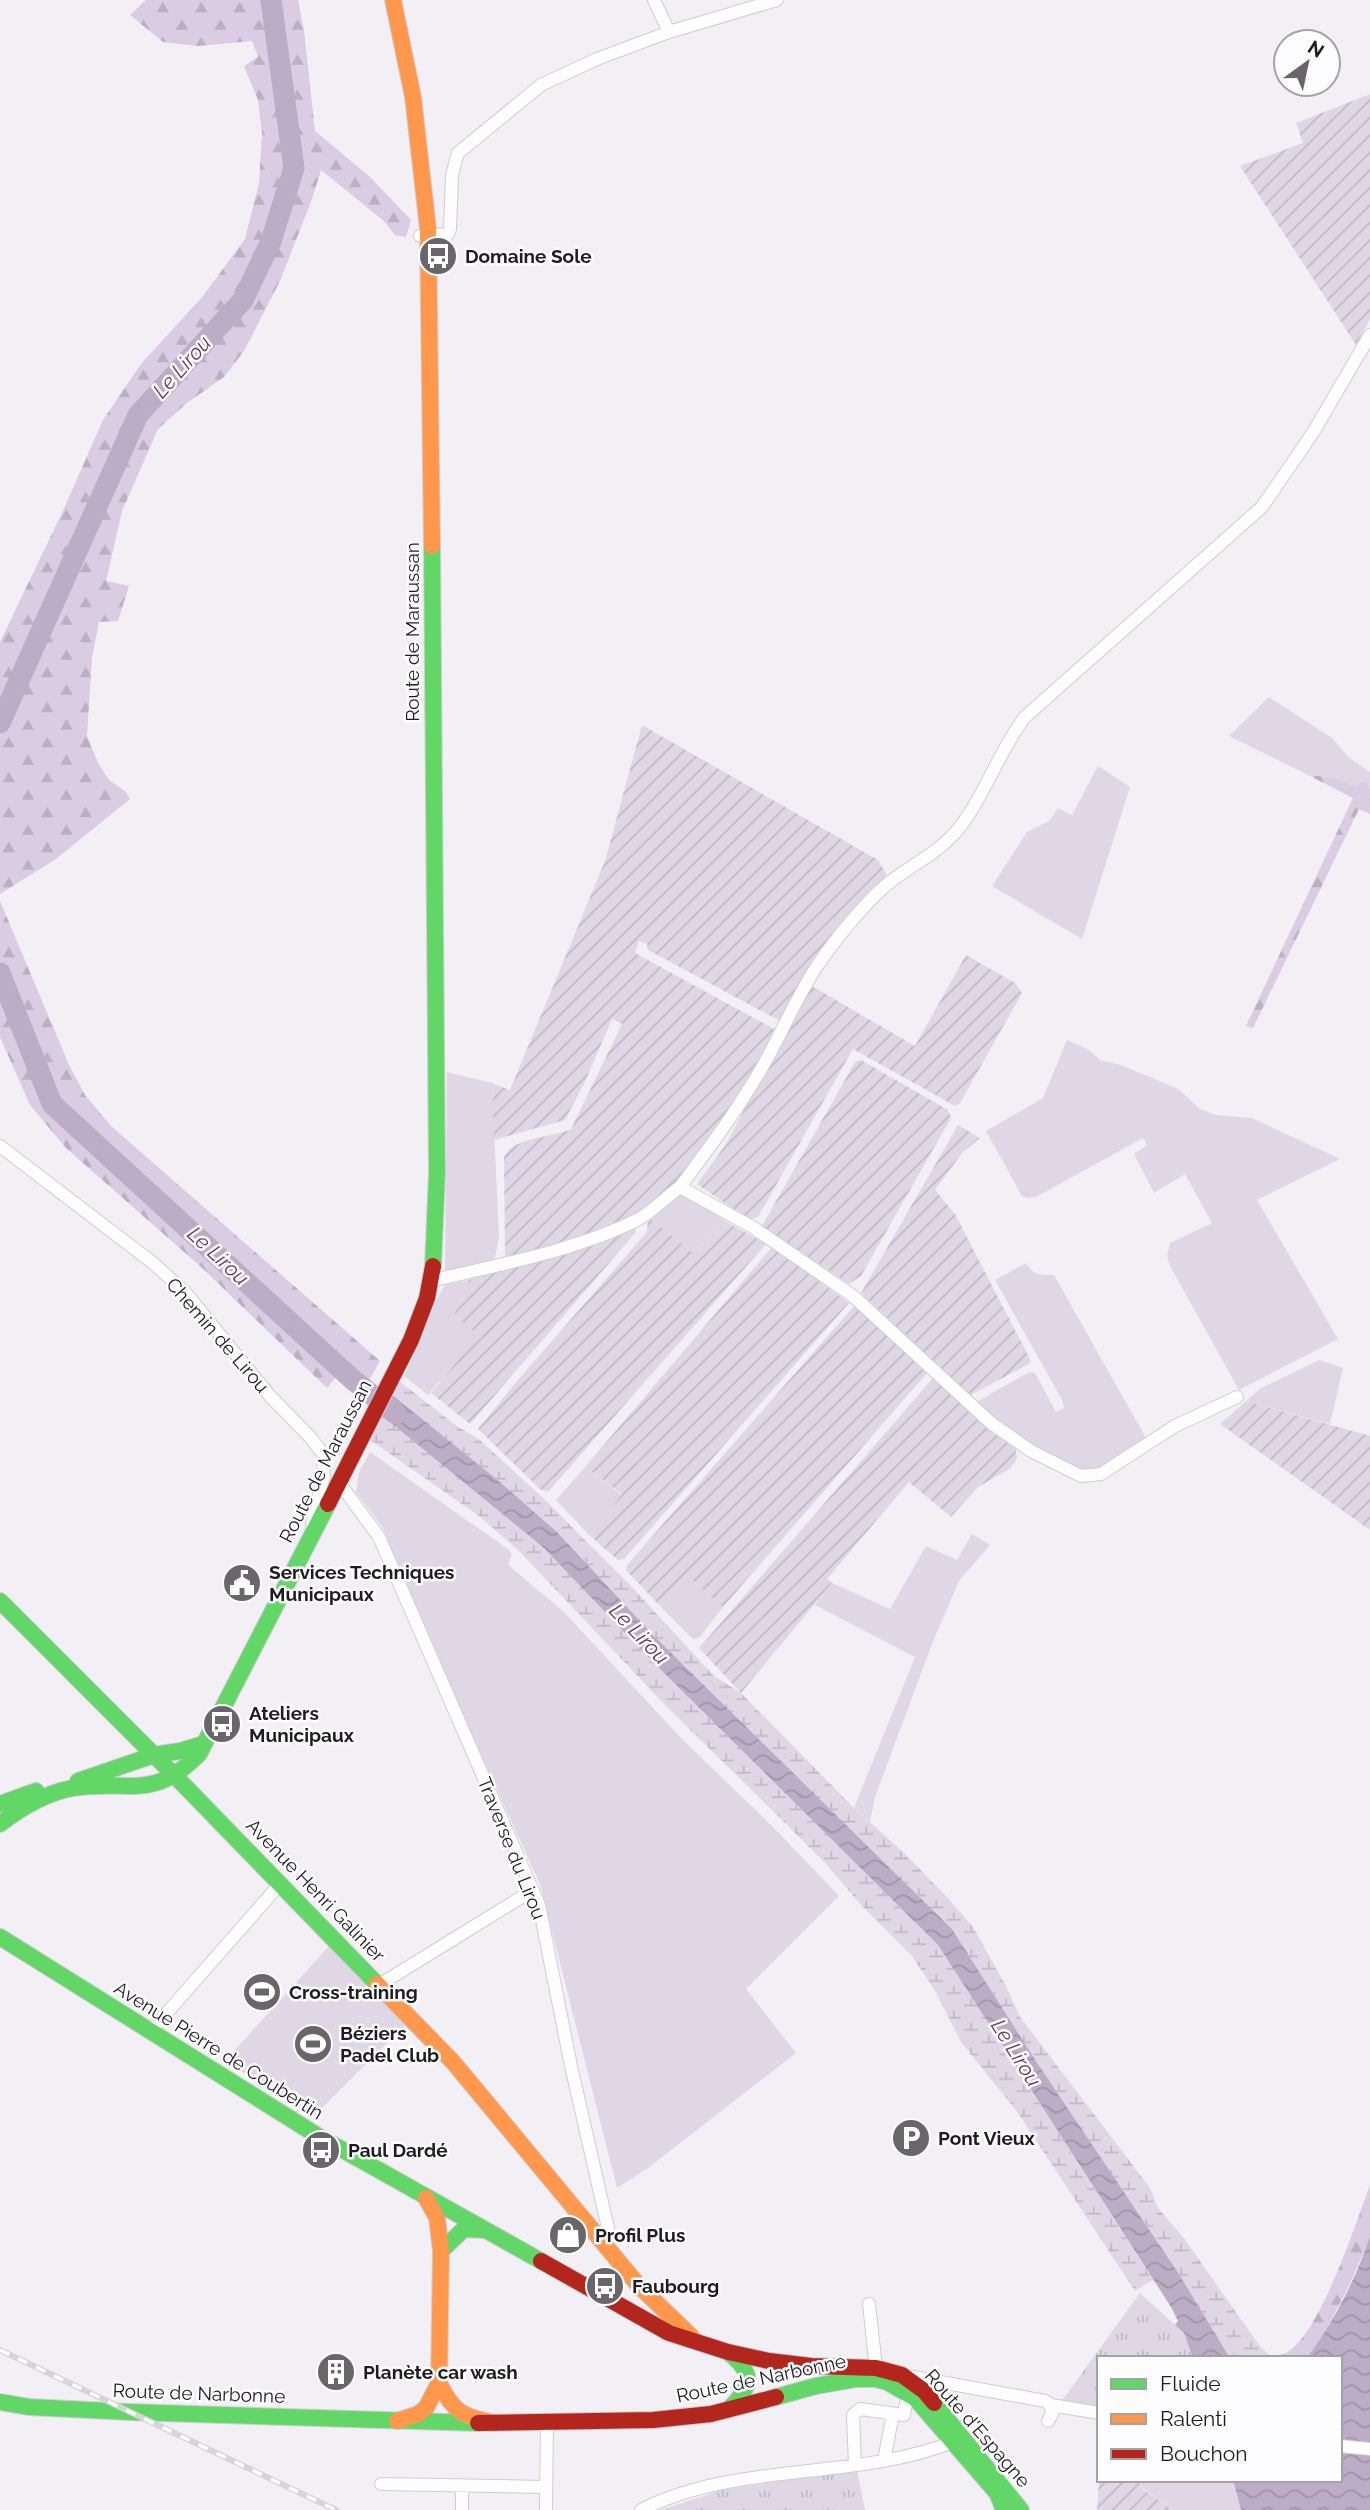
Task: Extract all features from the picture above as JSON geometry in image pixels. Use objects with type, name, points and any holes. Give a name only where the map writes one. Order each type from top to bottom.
[{"type":"main road","name":"Route de Maraussan","points":[[386,0],[404,93],[424,236]]},
{"type":"main road","name":"Route de Maraussan","points":[[176,1777],[190,1765],[203,1744],[393,1376],[422,1314],[431,1274],[432,1009],[424,236],[417,114],[393,0]]},
{"type":"main road","name":"Avenue Henri Galinier","points":[[0,1601],[176,1777],[453,2062],[603,2232],[639,2286],[680,2328],[702,2344]]},
{"type":"main road","points":[[0,1804],[50,1787],[112,1772],[154,1755],[203,1744]]},
{"type":"main road","points":[[0,1824],[36,1799],[62,1790],[86,1786],[141,1788],[176,1777]]},
{"type":"main road","name":"Avenue Pierre de Coubertin","points":[[0,1937],[318,2136],[669,2333],[728,2352],[769,2361],[811,2366],[876,2368],[902,2375]]},
{"type":"main road","points":[[420,2193],[434,2209],[441,2251],[439,2383]]},
{"type":"main road","points":[[441,2251],[464,2229],[484,2230]]},
{"type":"main road","points":[[728,2352],[744,2364],[748,2373],[746,2390],[729,2410]]},
{"type":"main road","name":"Route d'Espagne","points":[[902,2375],[915,2383],[936,2405],[1012,2507]]},
{"type":"main road","name":"Route de Narbonne","points":[[0,2402],[29,2407],[129,2412],[495,2423],[692,2418],[816,2386],[856,2379],[887,2382],[908,2392]]},
{"type":"main road","name":"Route de Narbonne","points":[[397,2421],[418,2414],[426,2408],[439,2383]]},
{"type":"main road","name":"Route de Narbonne","points":[[439,2383],[454,2411],[462,2416],[495,2423]]},
{"type":"main road","name":"Route d'Espagne","points":[[908,2392],[924,2406],[997,2493],[1012,2507]]},
{"type":"street","points":[[654,0],[669,32]]},
{"type":"street","points":[[424,236],[448,234],[452,175],[458,153],[541,85],[597,59],[669,32],[777,0]]},
{"type":"street","points":[[431,1274],[544,1254],[602,1234],[639,1219],[680,1187],[729,1123],[778,1040],[816,968],[835,943],[886,885],[932,855],[954,834],[1012,734],[1025,717],[1262,507],[1314,430],[1370,335]]},
{"type":"street","name":"Chemin de Lirou","points":[[0,1146],[153,1263],[185,1292],[270,1396],[310,1437],[323,1454],[324,1475],[308,1541]]},
{"type":"street","points":[[680,1187],[754,1228],[853,1296],[991,1423],[1031,1451],[1081,1476],[1101,1474],[1175,1426],[1237,1397]]},
{"type":"street","name":"Traverse du Lirou","points":[[338,1480],[379,1537],[539,1905],[603,2232]]},
{"type":"street","points":[[150,2032],[279,1884]]},
{"type":"street","points":[[379,1985],[533,1890]]},
{"type":"street","points":[[869,2304],[876,2368]]},
{"type":"street","points":[[902,2375],[1032,2398],[1073,2410],[1097,2413]]},
{"type":"street","points":[[936,2405],[935,2399],[940,2391],[962,2387]]},
{"type":"street","points":[[855,2465],[853,2414],[860,2409],[904,2415],[908,2392]]},
{"type":"street","points":[[1048,2421],[1052,2414],[1051,2405]]},
{"type":"street","points":[[884,2460],[893,2414]]},
{"type":"street","points":[[546,2510],[547,2420]]},
{"type":"street","points":[[641,2510],[658,2501],[724,2483],[921,2454],[953,2442]]},
{"type":"street","points":[[1342,2446],[1370,2449]]},
{"type":"street","points":[[381,2484],[545,2487]]},
{"type":"street","points":[[461,2485],[462,2510]]},
{"type":"green space","points":[[146,0],[265,0],[294,161],[298,159],[274,0],[298,0],[315,131],[370,177],[411,220],[406,237],[395,235],[384,221],[321,170],[280,281],[244,351],[224,377],[187,403],[158,429],[122,511],[106,581],[129,586],[118,621],[99,622],[92,657],[87,736],[98,763],[109,780],[125,791],[130,799],[56,859],[0,894],[0,642],[103,420],[141,364],[203,296],[245,239],[259,183],[262,133],[258,100],[244,66],[258,57],[252,41],[198,46],[163,42],[130,15]]},
{"type":"green space","points":[[1370,94],[1370,319],[1356,345],[1240,166],[1303,143],[1296,123]]},
{"type":"green space","points":[[1269,697],[1332,738],[1349,758],[1370,772],[1370,789],[1366,782],[1355,786],[1331,777],[1308,775],[1229,736]]},
{"type":"green space","points":[[642,725],[878,860],[887,875],[856,906],[829,941],[780,1021],[648,950],[647,944],[639,941],[635,953],[774,1029],[772,1035],[744,1092],[683,1176],[656,1201],[615,1224],[550,1249],[505,1259],[504,1157],[515,1145],[571,1129],[622,1024],[612,1019],[565,1120],[494,1140],[492,1083],[510,1090],[605,861]]},
{"type":"green space","points":[[1098,766],[1130,787],[1082,939],[992,886],[1027,832],[1049,821],[1058,808],[1072,815]]},
{"type":"green space","points":[[1308,775],[1331,777],[1355,786],[1366,782],[1370,789],[1370,814],[1359,809],[1253,1028],[1246,1026],[1353,798]]},
{"type":"green space","points":[[0,901],[69,1065],[85,1095],[111,1126],[380,1361],[367,1384],[348,1370],[230,1262],[223,1270],[336,1377],[327,1388],[201,1267],[66,1148],[30,1105],[0,1037]]},
{"type":"green space","points":[[966,955],[1015,983],[1022,993],[960,1103],[955,1106],[853,1049],[758,1217],[751,1219],[744,1216],[697,1184],[726,1144],[810,985],[915,1046]]},
{"type":"green space","points":[[1067,1040],[1089,1050],[1100,1060],[1121,1065],[1178,1089],[1200,1109],[1216,1115],[1252,1118],[1340,1159],[1257,1200],[1338,1339],[1239,1390],[1167,1256],[1170,1243],[1212,1223],[1185,1174],[1154,1193],[1134,1154],[1147,1145],[1143,1138],[1036,1197],[1022,1196],[986,1131],[1043,1098]]},
{"type":"green space","points":[[861,1060],[948,1110],[951,1118],[861,1276],[849,1284],[762,1226],[855,1062]]},
{"type":"green space","points":[[447,1072],[492,1083],[499,1238],[494,1262],[445,1272]]},
{"type":"green space","points":[[958,1125],[980,1138],[962,1153],[935,1190],[955,1214],[1031,1361],[969,1396],[861,1293]]},
{"type":"green space","points":[[678,1195],[696,1200],[725,1221],[693,1253],[648,1217]]},
{"type":"green space","points":[[648,1217],[693,1253],[725,1221],[766,1244],[548,1492],[540,1489],[478,1429],[647,1232]]},
{"type":"green space","points":[[635,1226],[636,1232],[470,1424],[431,1393],[479,1335],[454,1315],[469,1280]]},
{"type":"green space","points":[[772,1247],[849,1303],[624,1559],[618,1560],[590,1536],[622,1494],[585,1467]]},
{"type":"green space","points":[[1026,1263],[1037,1274],[1054,1275],[1146,1438],[1089,1477],[1026,1445],[975,1403],[1029,1372],[1035,1373],[1056,1412],[1064,1408],[995,1280]]},
{"type":"green space","points":[[469,1280],[454,1315],[480,1335],[428,1395],[404,1376],[445,1285]]},
{"type":"green space","points":[[854,1306],[888,1334],[927,1373],[723,1607],[687,1576],[660,1606],[626,1570],[627,1565]]},
{"type":"green space","points":[[1319,1360],[1343,1368],[1330,1424],[1246,1401],[1261,1388]]},
{"type":"green space","points":[[933,1378],[1015,1446],[1017,1458],[1011,1468],[978,1487],[951,1517],[909,1482],[827,1579],[832,1583],[741,1693],[699,1648]]},
{"type":"green space","points":[[399,1381],[457,1426],[480,1440],[629,1584],[714,1676],[741,1693],[854,1808],[901,1850],[945,1895],[973,1927],[1020,2017],[1150,2188],[1158,2208],[1183,2237],[1268,2356],[1229,2356],[1179,2274],[1036,2061],[952,1929],[654,1636],[557,1532],[391,1394]]},
{"type":"green space","points":[[1246,1401],[1370,1436],[1370,1530],[1220,1424]]},
{"type":"green space","points":[[379,1413],[544,1548],[641,1650],[938,1945],[1153,2280],[1135,2291],[1018,2113],[961,2042],[935,1991],[912,1956],[861,1905],[827,1865],[665,1705],[520,1552],[479,1516],[370,1440]]},
{"type":"green space","points":[[370,1452],[509,1550],[512,1555],[508,1565],[563,1611],[681,1738],[775,1829],[839,1896],[746,1989],[796,2053],[648,2168],[617,2188],[540,1884],[414,1607],[383,1528],[356,1492],[359,1472]]},
{"type":"green space","points":[[585,1467],[622,1495],[590,1536],[556,1500]]},
{"type":"green space","points":[[972,1534],[990,1545],[959,1581],[932,1644],[875,1797],[870,1822],[854,1808],[915,1657],[815,1605],[832,1583],[890,1609],[926,1546],[957,1560]]},
{"type":"green space","points":[[687,1576],[723,1607],[699,1638],[693,1639],[660,1606]]},
{"type":"green space","name":"Béziers Padel Club","points":[[330,1945],[407,2023],[313,2117],[225,2061]]},
{"type":"green space","points":[[1370,2185],[1368,2243],[1320,2341],[1309,2356],[1268,2356],[1280,2355],[1294,2347],[1307,2331],[1321,2308]]},
{"type":"green space","points":[[1140,2293],[1184,2333],[1192,2356],[1097,2356],[1097,2407],[1061,2402]]},
{"type":"green space","points":[[857,2470],[865,2510],[660,2510],[725,2489]]},
{"type":"green space","points":[[1099,2482],[1138,2482],[1144,2490],[1174,2510],[1097,2510]]},
{"type":"green space","points":[[1139,2482],[1234,2482],[1241,2510],[1174,2510],[1144,2489]]},
{"type":"water","points":[[390,1393],[557,1532],[654,1636],[952,1929],[1036,2061],[1179,2274],[1229,2356],[1192,2356],[1184,2333],[1175,2325],[1178,2321],[1171,2307],[938,1945],[641,1650],[544,1548],[379,1413]]},
{"type":"water","points":[[1370,2236],[1370,2510],[1241,2510],[1234,2482],[1342,2482],[1342,2356],[1308,2356],[1343,2299]]},
{"type":"waterway","name":"Le Lirou","points":[[0,723],[138,415],[243,300],[271,241],[294,168],[271,0]]},
{"type":"waterway","name":"Le Lirou","points":[[0,973],[52,1104],[352,1379],[396,1414]]},
{"type":"railway","points":[[0,2350],[336,2510]]},
{"type":"traffic: fast","points":[[432,546],[437,1173],[433,1266]]},
{"type":"traffic: fast","points":[[0,1824],[34,1802],[63,1790],[154,1783],[182,1769],[199,1754],[328,1504]]},
{"type":"traffic: fast","points":[[0,1601],[377,1984]]},
{"type":"traffic: fast","points":[[78,1781],[154,1755],[203,1744]]},
{"type":"traffic: fast","points":[[0,1804],[36,1791]]},
{"type":"traffic: fast","points":[[0,1937],[318,2136],[541,2261]]},
{"type":"traffic: fast","points":[[441,2251],[464,2229],[484,2230]]},
{"type":"traffic: fast","points":[[728,2352],[743,2366],[747,2379],[743,2392],[730,2408]]},
{"type":"traffic: fast","points":[[776,2397],[856,2379],[887,2382],[915,2398],[997,2493],[1004,2510]]},
{"type":"traffic: fast","points":[[0,2402],[29,2407],[129,2412],[478,2423]]},
{"type":"traffic: fast","points":[[934,2403],[1021,2510]]},
{"type":"traffic: slow","points":[[393,0],[413,97],[428,229],[432,546]]},
{"type":"traffic: slow","points":[[377,1984],[453,2062],[639,2286],[691,2336]]},
{"type":"traffic: slow","points":[[397,2421],[418,2414],[426,2408],[439,2383],[441,2251],[437,2218],[426,2198]]},
{"type":"traffic: slow","points":[[439,2383],[450,2401],[461,2412],[495,2423]]},
{"type":"traffic: jam","points":[[328,1504],[411,1340],[427,1298],[433,1266]]},
{"type":"traffic: jam","points":[[541,2261],[669,2333],[728,2352],[769,2361],[811,2366],[876,2368],[902,2375],[924,2391],[934,2403]]},
{"type":"traffic: jam","points":[[478,2423],[653,2420],[711,2414],[776,2397]]},
{"type":"place","name":"Domaine Sole","points":[[438,256]]},
{"type":"place","name":"Services Techniques Municipaux","points":[[242,1583]]},
{"type":"place","name":"Ateliers Municipaux","points":[[222,1724]]},
{"type":"place","name":"Cross-training","points":[[262,1992]]},
{"type":"place","name":"Béziers Padel Club","points":[[313,2044]]},
{"type":"place","name":"Pont Vieux","points":[[911,2138]]},
{"type":"place","name":"Paul Dardé","points":[[321,2150]]},
{"type":"place","name":"Profil Plus","points":[[568,2235]]},
{"type":"place","name":"Faubourg","points":[[605,2286]]},
{"type":"place","name":"Planète car wash","points":[[336,2372]]}]
